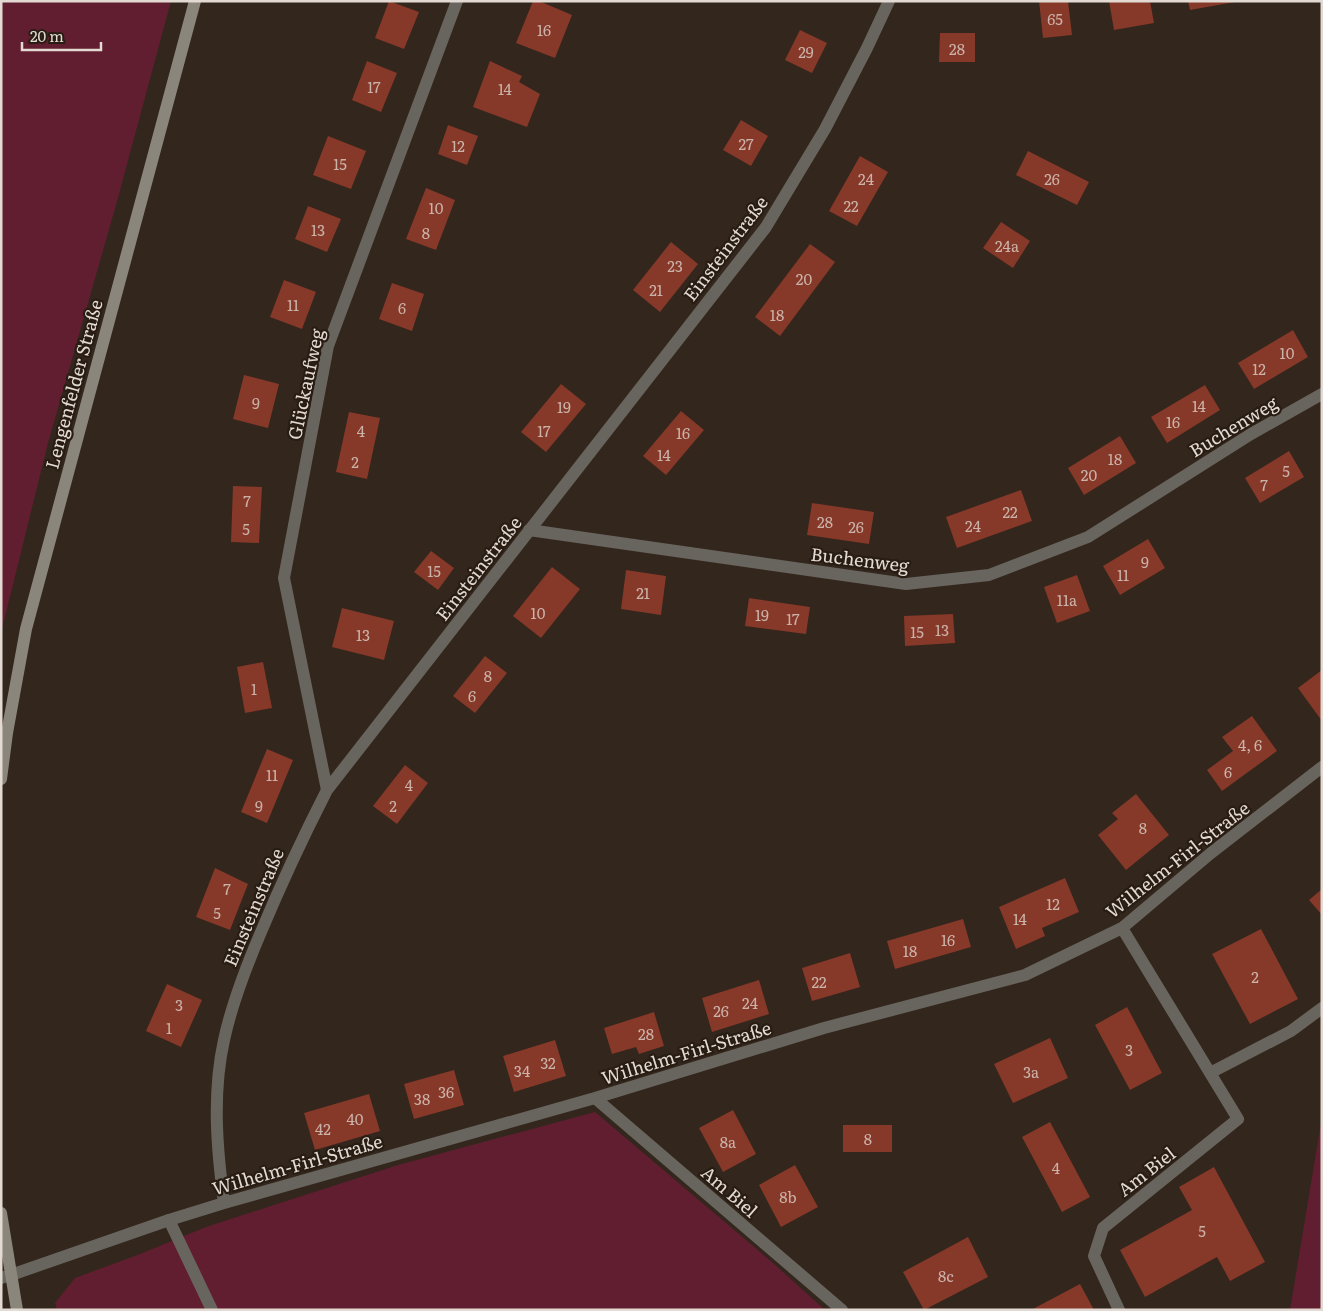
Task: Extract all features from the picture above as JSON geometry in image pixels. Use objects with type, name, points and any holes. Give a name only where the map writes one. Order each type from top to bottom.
[{"type":"main road","name":"Lengenfelder Straße","points":[[1,779],[4,735],[26,629],[195,1]]},
{"type":"main road","points":[[1,1213],[6,1277],[17,1310]]},
{"type":"street","name":"Glückaufweg","points":[[327,790],[284,578],[328,346],[458,1]]},
{"type":"street","name":"Einsteinstraße","points":[[224,1203],[219,1165],[217,1118],[224,1040],[242,977],[283,879],[327,790],[766,227],[825,129],[889,1]]},
{"type":"street","name":"Buchenweg","points":[[529,530],[906,584],[989,575],[1088,537],[1251,434],[1322,394]]},
{"type":"street","name":"Wilhelm-Firl-Straße","points":[[6,1277],[169,1220],[224,1203],[595,1098],[824,1028],[1025,975],[1122,928],[1211,853],[1322,767]]},
{"type":"street","name":"Am Biel","points":[[1119,1310],[1094,1256],[1103,1228],[1238,1119],[1122,928]]},
{"type":"street","points":[[1210,1073],[1291,1031],[1322,1008]]},
{"type":"street","name":"Am Biel","points":[[595,1098],[842,1310]]},
{"type":"street","points":[[169,1220],[212,1310]]},
{"type":"shaded area","points":[[1,1],[171,1],[116,205],[48,443],[1,633]]},
{"type":"shaded area","points":[[595,1112],[773,1263],[825,1310],[57,1310],[55,1303],[75,1278],[206,1227],[398,1165]]},
{"type":"shaded area","points":[[1322,1117],[1322,1310],[1290,1310]]},
{"type":"building","points":[[389,1],[419,12],[404,49],[375,38]]},
{"type":"building","points":[[533,1],[539,1],[572,15],[555,58],[516,43]]},
{"type":"building","points":[[1039,1],[1068,1],[1072,35],[1043,38]]},
{"type":"building","points":[[1109,1],[1150,1],[1154,23],[1114,30]]},
{"type":"building","points":[[1188,1],[1235,1],[1235,2],[1190,10]]},
{"type":"building","points":[[800,30],[827,43],[812,73],[785,60]]},
{"type":"building","points":[[940,33],[975,33],[975,62],[939,62]]},
{"type":"building","points":[[367,61],[397,73],[381,112],[352,100]]},
{"type":"building","points":[[490,61],[522,76],[519,82],[540,94],[527,127],[473,107]]},
{"type":"building","points":[[741,120],[768,136],[751,166],[723,150]]},
{"type":"building","points":[[448,125],[478,136],[467,165],[438,154]]},
{"type":"building","points":[[328,136],[366,151],[351,189],[313,175]]},
{"type":"building","points":[[1028,151],[1089,182],[1077,205],[1016,175]]},
{"type":"building","points":[[860,156],[888,172],[857,226],[829,211]]},
{"type":"building","points":[[426,188],[455,200],[436,250],[406,239]]},
{"type":"building","points":[[308,206],[341,219],[327,252],[295,239]]},
{"type":"building","points":[[1001,222],[1030,241],[1013,268],[983,248]]},
{"type":"building","points":[[671,242],[698,264],[660,312],[633,290]]},
{"type":"building","points":[[810,244],[835,262],[780,336],[755,317]]},
{"type":"building","points":[[284,280],[316,292],[302,329],[270,317]]},
{"type":"building","points":[[392,283],[424,294],[412,331],[379,319]]},
{"type":"building","points":[[1293,330],[1308,357],[1254,389],[1238,363]]},
{"type":"building","points":[[244,375],[279,384],[268,428],[233,419]]},
{"type":"building","points":[[561,384],[586,404],[546,452],[521,432]]},
{"type":"building","points":[[1205,385],[1220,410],[1167,443],[1151,417]]},
{"type":"building","points":[[681,411],[704,430],[666,475],[643,456]]},
{"type":"building","points":[[349,412],[380,418],[367,479],[336,472]]},
{"type":"building","points":[[1120,436],[1136,463],[1084,495],[1068,468]]},
{"type":"building","points":[[1289,451],[1304,477],[1260,503],[1245,478]]},
{"type":"building","points":[[233,486],[262,487],[259,543],[231,542]]},
{"type":"building","points":[[1021,490],[1032,521],[957,548],[946,517]]},
{"type":"building","points":[[812,503],[874,512],[869,544],[807,535]]},
{"type":"building","points":[[1148,539],[1165,568],[1120,595],[1103,566]]},
{"type":"building","points":[[431,551],[454,568],[438,590],[414,572]]},
{"type":"building","points":[[552,567],[580,589],[541,638],[513,616]]},
{"type":"building","points":[[626,570],[666,576],[661,615],[621,609]]},
{"type":"building","points":[[1077,575],[1090,611],[1057,623],[1044,587]]},
{"type":"building","points":[[749,598],[810,607],[806,634],[745,626]]},
{"type":"building","points":[[342,608],[394,621],[384,660],[332,647]]},
{"type":"building","points":[[953,614],[955,643],[905,646],[904,616]]},
{"type":"building","points":[[485,656],[507,673],[475,713],[453,696]]},
{"type":"building","points":[[263,662],[272,708],[245,713],[237,667]]},
{"type":"building","points":[[1322,670],[1322,721],[1298,688]]},
{"type":"building","points":[[1252,716],[1277,751],[1222,791],[1207,770],[1233,751],[1222,737]]},
{"type":"building","points":[[267,749],[293,760],[267,823],[241,812]]},
{"type":"building","points":[[405,765],[428,783],[397,824],[373,806]]},
{"type":"building","points":[[1136,794],[1169,835],[1126,870],[1098,835],[1118,819],[1112,813]]},
{"type":"building","points":[[215,868],[248,884],[230,930],[196,917]]},
{"type":"building","points":[[1065,878],[1079,912],[1042,928],[1045,936],[1016,949],[999,907]]},
{"type":"building","points":[[1322,889],[1322,915],[1309,900]]},
{"type":"building","points":[[963,919],[971,947],[895,969],[887,941]]},
{"type":"building","points":[[1261,929],[1298,999],[1250,1024],[1212,954]]},
{"type":"building","points":[[850,953],[860,987],[812,1001],[802,968]]},
{"type":"building","points":[[759,980],[769,1014],[712,1032],[702,998]]},
{"type":"building","points":[[167,984],[202,1000],[181,1047],[146,1031]]},
{"type":"building","points":[[1127,1007],[1162,1073],[1130,1090],[1095,1025]]},
{"type":"building","points":[[654,1012],[664,1046],[639,1054],[636,1047],[612,1054],[604,1028]]},
{"type":"building","points":[[1050,1038],[1068,1078],[1013,1103],[994,1064]]},
{"type":"building","points":[[555,1040],[566,1076],[514,1092],[503,1056]]},
{"type":"building","points":[[454,1070],[464,1105],[414,1119],[404,1084]]},
{"type":"building","points":[[369,1094],[380,1131],[315,1150],[304,1113]]},
{"type":"building","points":[[733,1110],[756,1154],[723,1172],[699,1128]]},
{"type":"building","points":[[1050,1122],[1090,1197],[1062,1212],[1022,1137]]},
{"type":"building","points":[[843,1125],[892,1125],[892,1152],[843,1152]]},
{"type":"building","points":[[795,1165],[818,1207],[781,1227],[759,1185]]},
{"type":"building","points":[[1214,1167],[1265,1262],[1230,1281],[1217,1257],[1145,1297],[1120,1250],[1192,1210],[1179,1187]]},
{"type":"building","points":[[968,1237],[988,1277],[924,1310],[903,1272]]},
{"type":"building","points":[[1080,1284],[1094,1310],[1031,1310]]}]
